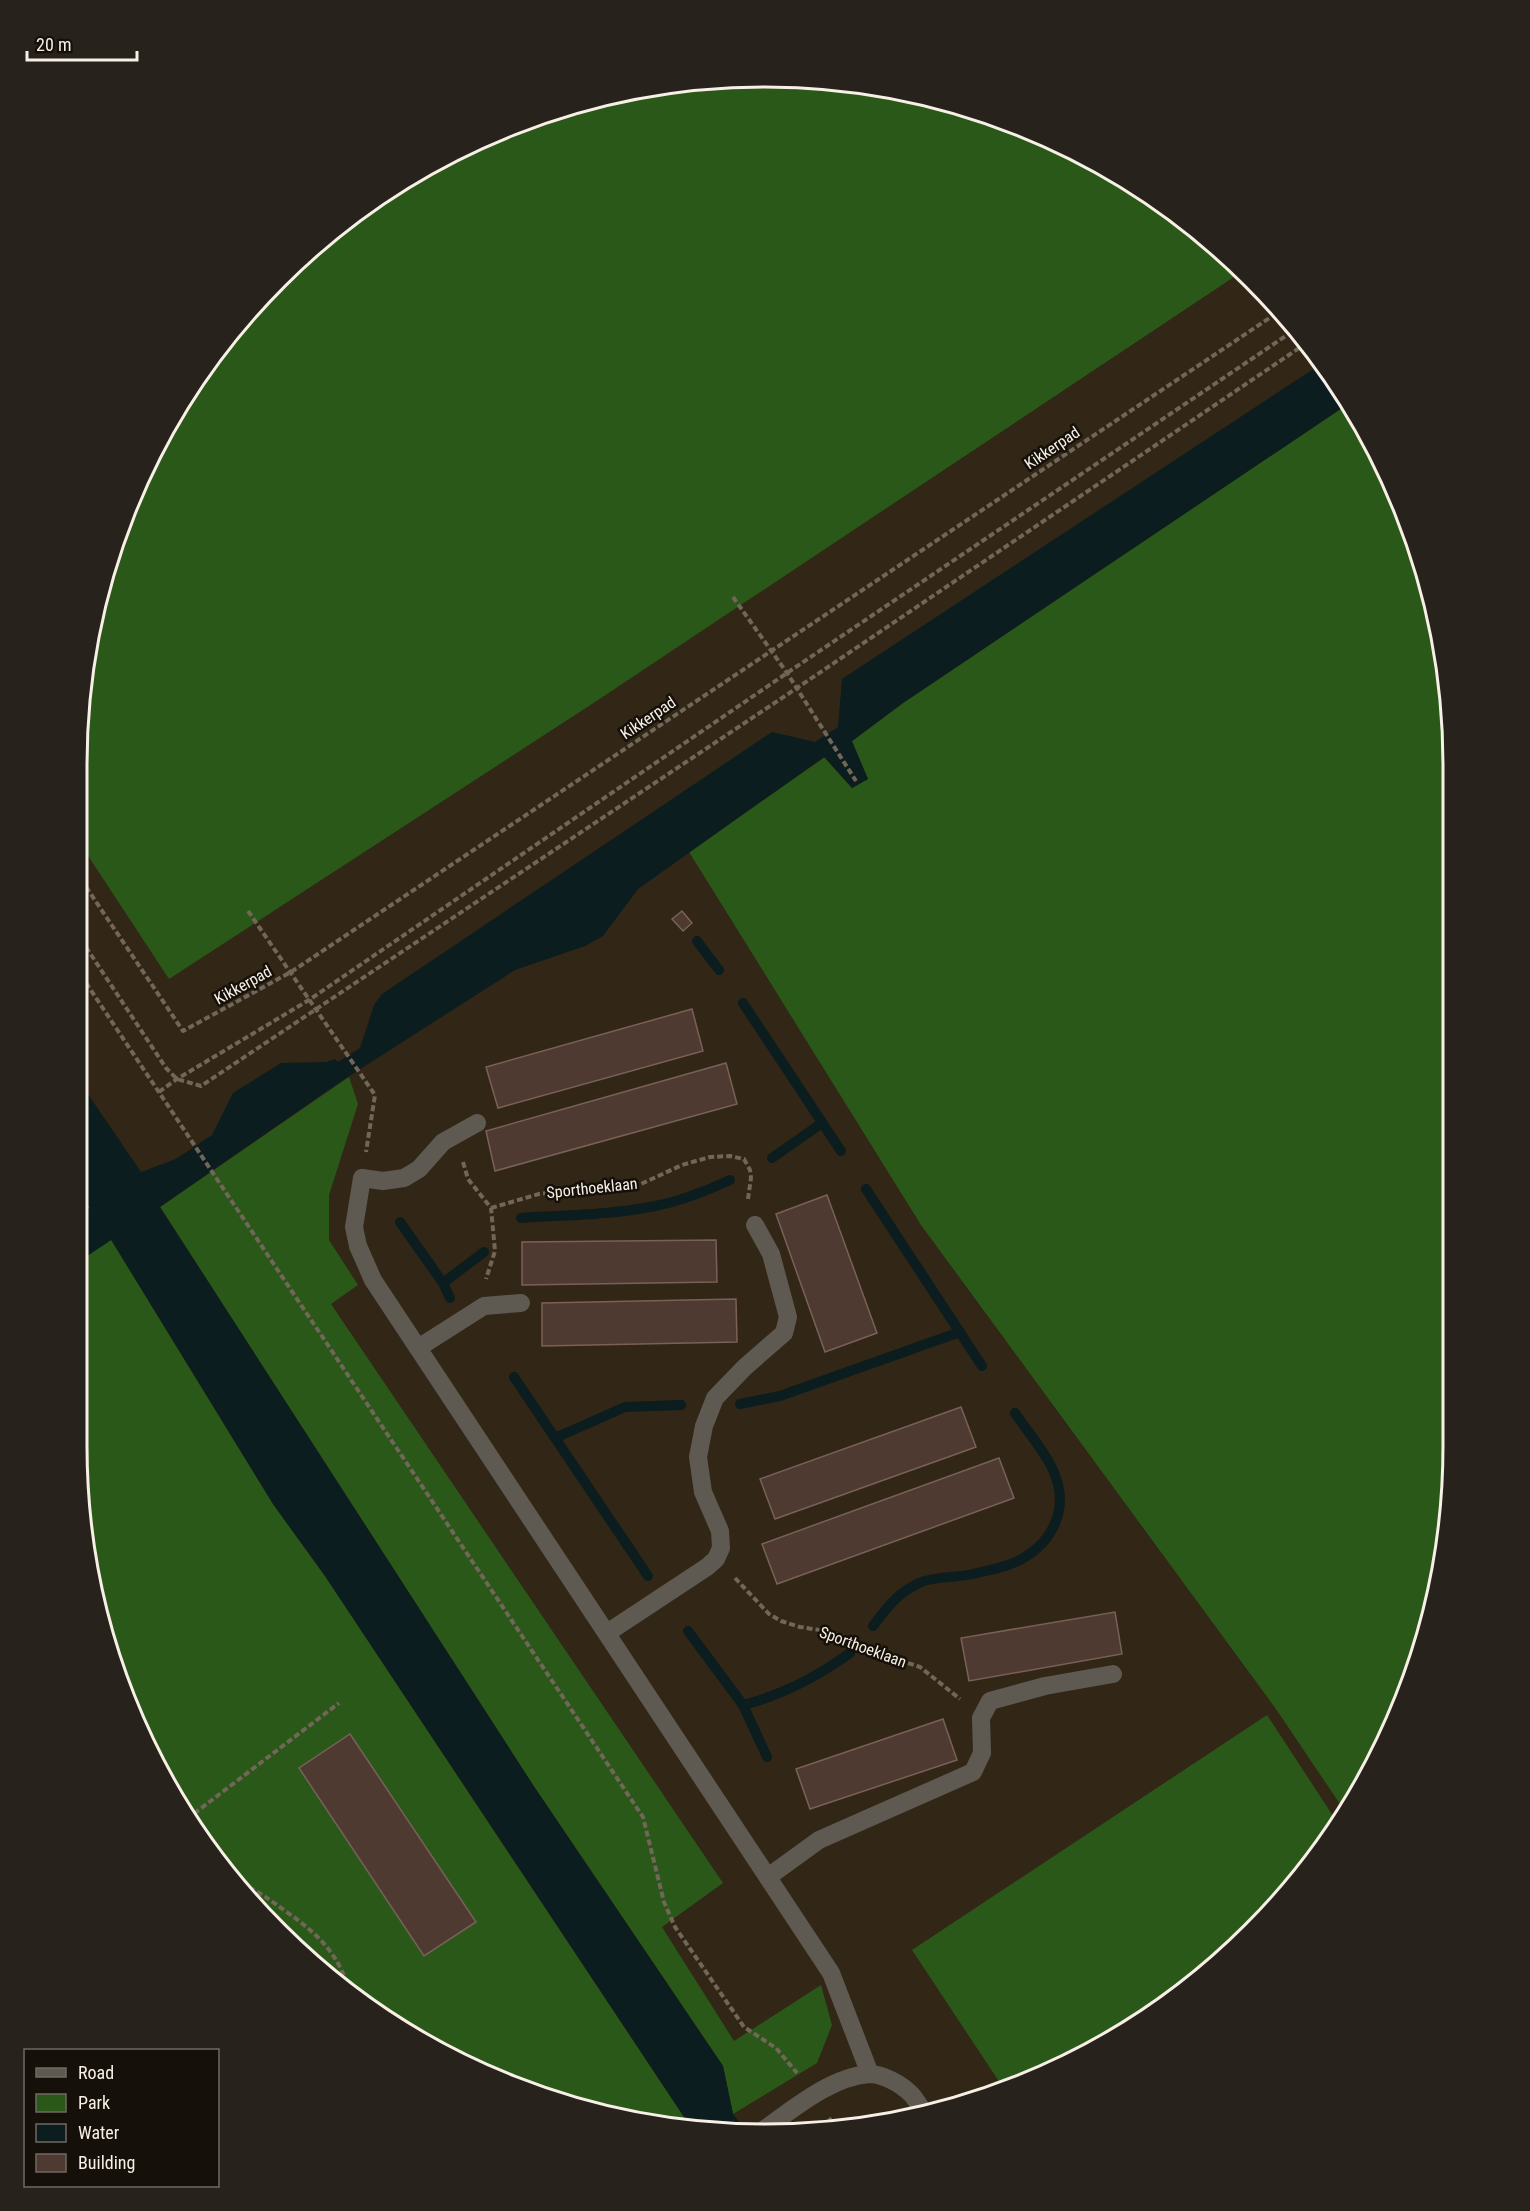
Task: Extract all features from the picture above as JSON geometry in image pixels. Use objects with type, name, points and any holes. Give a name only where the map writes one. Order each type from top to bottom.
[{"type":"street","points":[[477,1123],[434,1150],[419,1169],[404,1178],[383,1181],[362,1178],[354,1227],[358,1246],[373,1280],[831,1973],[870,2074]]},
{"type":"street","points":[[607,1633],[707,1567],[716,1559],[721,1548],[720,1532],[703,1492],[698,1457],[704,1426],[715,1398],[745,1367],[784,1333],[788,1317],[771,1254],[755,1225]]},
{"type":"street","points":[[418,1348],[484,1306],[521,1303]]},
{"type":"street","points":[[768,1877],[819,1840],[973,1772],[982,1753],[981,1718],[990,1701],[1046,1686],[1113,1674]]},
{"type":"street","points":[[773,2124],[814,2094],[848,2079],[870,2074],[892,2080],[912,2094],[919,2106]]},
{"type":"path","name":"Kikkerpad","points":[[87,888],[183,1031],[291,972],[1272,315]]},
{"type":"path","points":[[159,1092],[309,1000],[1288,334]]},
{"type":"path","points":[[87,949],[166,1068],[177,1079],[201,1086],[797,688],[1300,348]]},
{"type":"path","points":[[733,597],[787,673],[856,781]]},
{"type":"path","points":[[248,911],[375,1095],[362,1178]]},
{"type":"path","points":[[87,984],[643,1817],[664,1902],[675,1927],[744,2027],[776,2048],[814,2094],[831,2121]]},
{"type":"path","points":[[458,1134],[468,1179],[491,1208],[495,1251],[486,1275],[488,1294],[484,1306]]},
{"type":"path","name":"Sporthoeklaan","points":[[491,1208],[539,1194],[641,1184],[682,1165],[710,1157],[729,1156],[744,1159],[750,1170],[747,1207],[755,1225]]},
{"type":"path","name":"Sporthoeklaan","points":[[716,1559],[769,1614],[781,1621],[800,1627],[826,1631],[851,1639],[880,1654],[920,1667],[981,1718]]},
{"type":"path","points":[[195,1813],[339,1703]]},
{"type":"path","points":[[251,1888],[264,1894],[307,1926],[330,1948],[344,1978]]},
{"type":"green space","points":[[721,88],[809,88],[897,100],[940,110],[983,123],[1065,157],[1142,201],[1178,227],[1234,277],[592,704],[169,979],[87,854],[88,721],[100,633],[110,590],[123,547],[157,465],[201,388],[255,318],[286,286],[318,255],[388,201],[465,157],[547,123],[590,110],[633,100]]},
{"type":"green space","points":[[1341,408],[1373,465],[1407,547],[1430,633],[1442,721],[1443,1446],[1442,1490],[1437,1534],[1420,1621],[1391,1705],[1373,1746],[1340,1804],[1276,1709],[921,1225],[689,852],[825,757],[852,788],[868,779],[851,742],[903,703]]},
{"type":"green space","points":[[349,1077],[358,1104],[329,1195],[329,1240],[358,1285],[331,1304],[723,1883],[662,1927],[734,2041],[821,1985],[832,2025],[817,2063],[733,2114],[723,2066],[533,1785],[160,1207]]},
{"type":"green space","points":[[87,1204],[273,1504],[325,1576],[685,2119],[633,2111],[547,2088],[465,2054],[388,2010],[318,1956],[286,1925],[255,1893],[201,1823],[157,1746],[139,1705],[123,1664],[100,1578],[88,1490]]},
{"type":"green space","points":[[1267,1715],[1333,1816],[1303,1859],[1275,1893],[1212,1956],[1178,1984],[1142,2010],[1104,2033],[1065,2054],[999,2082],[912,1950]]},
{"type":"water","points":[[1315,368],[1341,408],[903,703],[852,741],[868,779],[852,788],[824,757],[638,889],[603,936],[585,946],[515,970],[340,1082],[160,1207],[533,1785],[723,2066],[733,2114],[740,2123],[721,2123],[685,2119],[325,1576],[273,1504],[87,1203],[87,1093],[141,1172],[176,1159],[212,1135],[233,1093],[281,1063],[327,1062],[335,1059],[338,1062],[360,1048],[374,1005],[382,994],[772,732],[815,742],[838,727],[842,679]]},
{"type":"building","points":[[682,911],[692,923],[683,931],[672,919]]},
{"type":"building","points":[[692,1009],[703,1051],[498,1108],[486,1067]]},
{"type":"building","points":[[726,1063],[737,1104],[495,1171],[486,1131]]},
{"type":"building","points":[[827,1195],[877,1333],[825,1352],[776,1214]]},
{"type":"building","points":[[716,1240],[717,1282],[522,1285],[522,1242]]},
{"type":"building","points":[[736,1299],[737,1342],[542,1346],[542,1303]]},
{"type":"building","points":[[961,1407],[976,1447],[775,1519],[760,1479]]},
{"type":"building","points":[[999,1458],[1014,1498],[777,1584],[762,1544]]},
{"type":"building","points":[[1115,1612],[1122,1654],[969,1681],[961,1638]]},
{"type":"building","points":[[943,1719],[957,1760],[810,1809],[796,1769]]},
{"type":"building","points":[[350,1734],[476,1922],[424,1956],[299,1768]]},
{"type":"waterway","points":[[697,941],[719,970]]},
{"type":"waterway","points":[[743,1003],[841,1151]]},
{"type":"waterway","points":[[772,1158],[822,1123]]},
{"type":"waterway","points":[[521,1218],[605,1213],[655,1206],[694,1195],[730,1180]]},
{"type":"waterway","points":[[866,1189],[982,1366]]},
{"type":"waterway","points":[[87,1233],[145,1194]]},
{"type":"waterway","points":[[400,1222],[443,1283],[484,1252]]},
{"type":"waterway","points":[[443,1283],[450,1298]]},
{"type":"waterway","points":[[740,1404],[780,1396],[960,1332]]},
{"type":"waterway","points":[[514,1377],[648,1576]]},
{"type":"waterway","points":[[555,1438],[625,1407],[681,1405]]},
{"type":"waterway","points":[[873,1626],[898,1596],[911,1587],[931,1579],[973,1574],[1008,1565],[1035,1550],[1053,1528],[1060,1500],[1053,1470],[1015,1413]]},
{"type":"waterway","points":[[688,1631],[743,1705],[767,1757]]},
{"type":"waterway","points":[[743,1705],[799,1684],[850,1653]]}]
